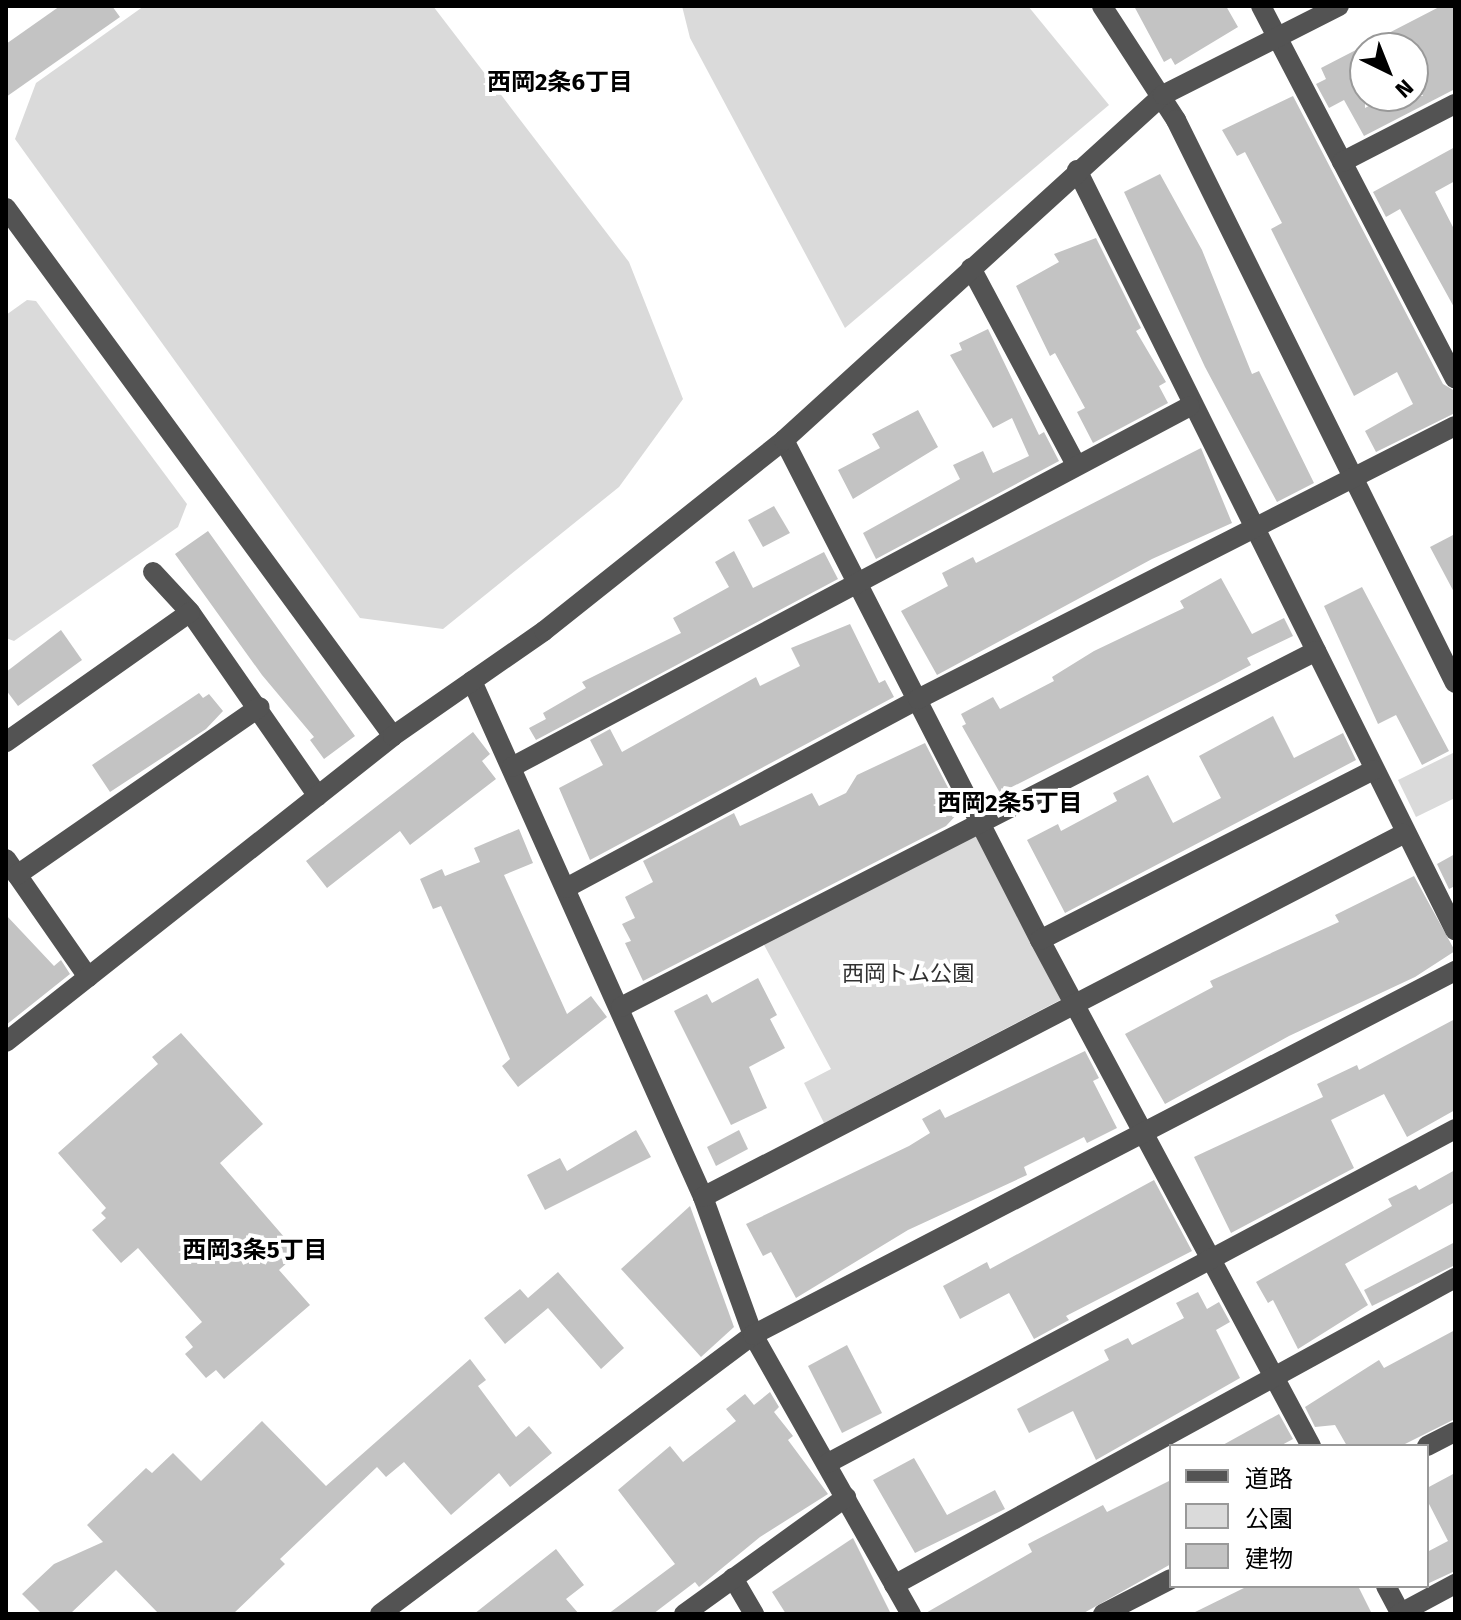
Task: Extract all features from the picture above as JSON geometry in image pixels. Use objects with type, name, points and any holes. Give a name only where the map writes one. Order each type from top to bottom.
[{"type":"street","points":[[1102,6],[1163,95],[1455,683]]},
{"type":"street","points":[[1261,6],[1455,378]]},
{"type":"street","points":[[6,1042],[393,736],[544,631],[784,440],[1077,170],[1163,95],[1339,6]]},
{"type":"street","points":[[1342,162],[1454,108]]},
{"type":"street","points":[[1077,170],[1190,406],[1316,651],[1403,834],[1455,930]]},
{"type":"street","points":[[6,208],[393,736]]},
{"type":"street","points":[[971,268],[1075,463]]},
{"type":"street","points":[[512,767],[1075,463],[1190,406]]},
{"type":"street","points":[[566,888],[918,699],[1455,426]]},
{"type":"street","points":[[784,440],[1040,940],[1214,1255],[1310,1444]]},
{"type":"street","points":[[153,572],[190,612],[260,707],[318,796]]},
{"type":"street","points":[[6,742],[190,612]]},
{"type":"street","points":[[621,1007],[1316,651]]},
{"type":"street","points":[[472,681],[621,1007],[703,1197],[753,1335],[911,1614]]},
{"type":"street","points":[[88,977],[12,867],[260,707]]},
{"type":"street","points":[[1040,940],[1373,770]]},
{"type":"street","points":[[703,1197],[1403,834]]},
{"type":"street","points":[[380,1614],[753,1335],[1455,971]]},
{"type":"street","points":[[828,1463],[1455,1129]]},
{"type":"street","points":[[894,1585],[1455,1278]]},
{"type":"street","points":[[1429,1445],[1455,1432]]},
{"type":"street","points":[[684,1614],[846,1497]]},
{"type":"street","points":[[733,1578],[754,1614]]},
{"type":"street","points":[[1103,1614],[1169,1580]]},
{"type":"street","points":[[1387,1588],[1400,1614],[1455,1584]]},
{"type":"green space","points":[[144,6],[433,6],[629,262],[683,399],[619,487],[443,629],[360,618],[15,139],[36,83]]},
{"type":"green space","points":[[682,6],[1028,6],[1109,105],[845,328],[690,38]]},
{"type":"green space","points":[[27,300],[36,301],[187,504],[178,527],[14,641],[6,638],[6,315]]},
{"type":"green space","points":[[1455,752],[1455,798],[1416,817],[1398,780]]},
{"type":"green space","name":"西岡トム公園","points":[[976,834],[1062,999],[824,1123],[804,1083],[831,1069],[763,943]]},
{"type":"building","points":[[60,6],[112,6],[120,17],[6,97],[6,44]]},
{"type":"building","points":[[1134,6],[1226,6],[1238,27],[1175,65],[1171,58],[1164,62]]},
{"type":"building","points":[[1441,6],[1455,6],[1455,89],[1429,102],[1429,32],[1391,32]]},
{"type":"building","points":[[1349,54],[1349,109],[1344,100],[1329,108],[1316,84],[1326,79],[1321,68]]},
{"type":"building","points":[[1293,96],[1443,384],[1455,391],[1455,413],[1376,452],[1365,431],[1413,404],[1397,372],[1354,396],[1271,229],[1282,223],[1245,152],[1237,156],[1222,130]]},
{"type":"building","points":[[1351,112],[1410,112],[1364,136]]},
{"type":"building","points":[[1455,147],[1455,181],[1435,192],[1455,231],[1455,309],[1400,209],[1386,217],[1373,192]]},
{"type":"building","points":[[1160,174],[1202,250],[1252,374],[1259,371],[1314,483],[1277,502],[1205,367],[1124,192]]},
{"type":"building","points":[[1096,238],[1141,328],[1136,331],[1166,382],[1159,386],[1168,403],[1093,443],[1077,412],[1085,408],[1055,353],[1050,356],[1016,286],[1059,262],[1054,254]]},
{"type":"building","points":[[988,329],[1039,435],[1044,432],[1059,461],[876,559],[863,533],[960,479],[953,465],[983,451],[993,473],[1029,456],[1012,418],[993,428],[950,355],[962,350],[959,343]]},
{"type":"building","points":[[918,410],[938,447],[853,499],[838,470],[880,448],[872,434]]},
{"type":"building","points":[[1201,448],[1232,523],[1152,559],[937,675],[901,611],[948,586],[942,573],[973,557],[976,563]]},
{"type":"building","points":[[774,506],[790,533],[763,547],[748,520]]},
{"type":"building","points":[[208,531],[355,736],[324,759],[310,740],[314,737],[262,675],[175,554]]},
{"type":"building","points":[[1455,534],[1455,594],[1430,547]]},
{"type":"building","points":[[734,551],[753,588],[824,552],[838,579],[536,740],[529,728],[546,719],[543,713],[586,688],[582,682],[681,633],[673,618],[729,587],[715,562]]},
{"type":"building","points":[[1221,578],[1252,634],[1284,618],[1293,636],[1247,658],[1251,665],[1000,793],[962,726],[966,724],[961,714],[993,697],[1000,709],[1054,681],[1052,677],[1094,651],[1184,608],[1180,601]]},
{"type":"building","points":[[1362,587],[1449,751],[1422,765],[1396,715],[1378,724],[1324,606]]},
{"type":"building","points":[[850,624],[879,683],[885,680],[894,697],[590,860],[559,788],[603,765],[590,740],[610,729],[622,752],[756,677],[760,686],[800,666],[791,648]]},
{"type":"building","points":[[61,630],[82,660],[18,706],[6,690],[6,672]]},
{"type":"building","points":[[199,693],[203,698],[209,694],[223,711],[206,729],[110,792],[92,765]]},
{"type":"building","points":[[1273,716],[1294,758],[1343,733],[1356,760],[1065,913],[1027,840],[1058,824],[1061,831],[1117,801],[1113,793],[1148,775],[1173,823],[1221,798],[1199,756]]},
{"type":"building","points":[[473,732],[490,754],[482,761],[496,779],[410,845],[400,831],[327,888],[306,861]]},
{"type":"building","points":[[925,743],[960,811],[946,826],[643,981],[625,943],[631,941],[622,924],[635,918],[625,897],[653,882],[643,861],[734,813],[740,826],[812,793],[819,806],[846,793],[857,775]]},
{"type":"building","points":[[519,829],[533,863],[504,875],[567,1014],[591,996],[607,1017],[518,1087],[502,1066],[510,1059],[441,906],[433,909],[420,879],[442,869],[445,876],[480,862],[474,848]]},
{"type":"building","points":[[1455,854],[1455,886],[1449,889],[1437,864]]},
{"type":"building","points":[[1414,876],[1455,951],[1415,977],[1289,1036],[1165,1104],[1125,1034],[1213,987],[1210,981],[1339,922],[1335,915]]},
{"type":"building","points":[[6,915],[54,966],[61,960],[70,974],[6,1025]]},
{"type":"building","points":[[758,978],[777,1015],[770,1019],[785,1048],[749,1067],[767,1108],[731,1125],[674,1011],[707,994],[712,1003]]},
{"type":"building","points":[[1455,1019],[1455,1110],[1407,1137],[1384,1094],[1331,1120],[1354,1168],[1231,1233],[1194,1157],[1323,1097],[1317,1084],[1357,1065],[1359,1070]]},
{"type":"building","points":[[181,1033],[263,1124],[220,1163],[298,1253],[279,1270],[310,1305],[224,1379],[216,1370],[206,1378],[185,1354],[193,1347],[185,1337],[202,1322],[138,1248],[121,1263],[92,1230],[106,1218],[101,1213],[106,1208],[58,1153],[158,1064],[152,1057]]},
{"type":"building","points":[[1085,1051],[1099,1078],[1093,1081],[1117,1128],[1087,1143],[1084,1137],[1024,1167],[1027,1175],[908,1230],[796,1298],[771,1252],[763,1256],[746,1224],[909,1146],[930,1133],[922,1119],[940,1109],[945,1118]]},
{"type":"building","points":[[636,1130],[651,1157],[545,1210],[527,1175],[560,1158],[567,1171]]},
{"type":"building","points":[[739,1130],[748,1149],[716,1166],[707,1147]]},
{"type":"building","points":[[1455,1170],[1455,1202],[1345,1264],[1368,1305],[1298,1349],[1273,1300],[1268,1303],[1256,1282],[1392,1206],[1388,1199],[1416,1185],[1419,1190]]},
{"type":"building","points":[[1154,1180],[1192,1251],[1066,1316],[1069,1320],[1034,1339],[1009,1293],[960,1319],[943,1286],[987,1262],[990,1269]]},
{"type":"building","points":[[690,1206],[734,1327],[701,1357],[621,1269]]},
{"type":"building","points":[[1455,1242],[1455,1265],[1372,1306],[1364,1290]]},
{"type":"building","points":[[558,1272],[624,1348],[601,1369],[548,1308],[505,1344],[484,1318],[520,1289],[528,1298]]},
{"type":"building","points":[[1198,1292],[1207,1309],[1219,1302],[1230,1322],[1216,1330],[1240,1378],[1096,1460],[1073,1411],[1029,1433],[1017,1409],[1109,1360],[1104,1350],[1128,1338],[1132,1345],[1184,1318],[1176,1303]]},
{"type":"building","points":[[1455,1330],[1455,1419],[1405,1444],[1346,1444],[1335,1425],[1315,1427],[1305,1407],[1379,1360],[1384,1368]]},
{"type":"building","points":[[847,1345],[882,1413],[842,1433],[808,1366]]},
{"type":"building","points":[[470,1359],[486,1380],[478,1386],[516,1437],[529,1426],[552,1453],[510,1487],[499,1473],[451,1515],[404,1462],[386,1477],[377,1467],[280,1559],[285,1564],[233,1614],[159,1614],[116,1570],[70,1614],[42,1614],[22,1594],[54,1564],[103,1542],[87,1525],[146,1468],[152,1473],[173,1453],[201,1481],[262,1421],[326,1486]]},
{"type":"building","points":[[770,1392],[779,1407],[774,1412],[793,1436],[788,1440],[828,1494],[760,1537],[699,1587],[695,1582],[653,1614],[608,1614],[675,1564],[618,1490],[670,1446],[683,1462],[736,1421],[726,1409],[745,1394],[754,1405]]},
{"type":"building","points":[[1279,1414],[1293,1439],[1284,1444],[1225,1444]]},
{"type":"building","points":[[914,1458],[947,1515],[995,1490],[1005,1509],[915,1553],[873,1480]]},
{"type":"building","points":[[1455,1473],[1455,1571],[1429,1583],[1429,1551],[1448,1541],[1429,1504],[1429,1487]]},
{"type":"building","points":[[1169,1481],[1169,1565],[1082,1614],[924,1614],[1032,1552],[1028,1544],[1103,1505],[1107,1512]]},
{"type":"building","points":[[853,1538],[891,1614],[786,1614],[772,1592]]},
{"type":"building","points":[[556,1549],[584,1585],[566,1599],[579,1614],[474,1614]]},
{"type":"building","points":[[1244,1588],[1359,1588],[1372,1614],[1191,1614]]},
{"type":"district","name":"西岡2条6丁目","points":[[560,83]]},
{"type":"district","name":"西岡2条5丁目","points":[[1010,804]]},
{"type":"district","name":"西岡3条5丁目","points":[[255,1251]]}]
